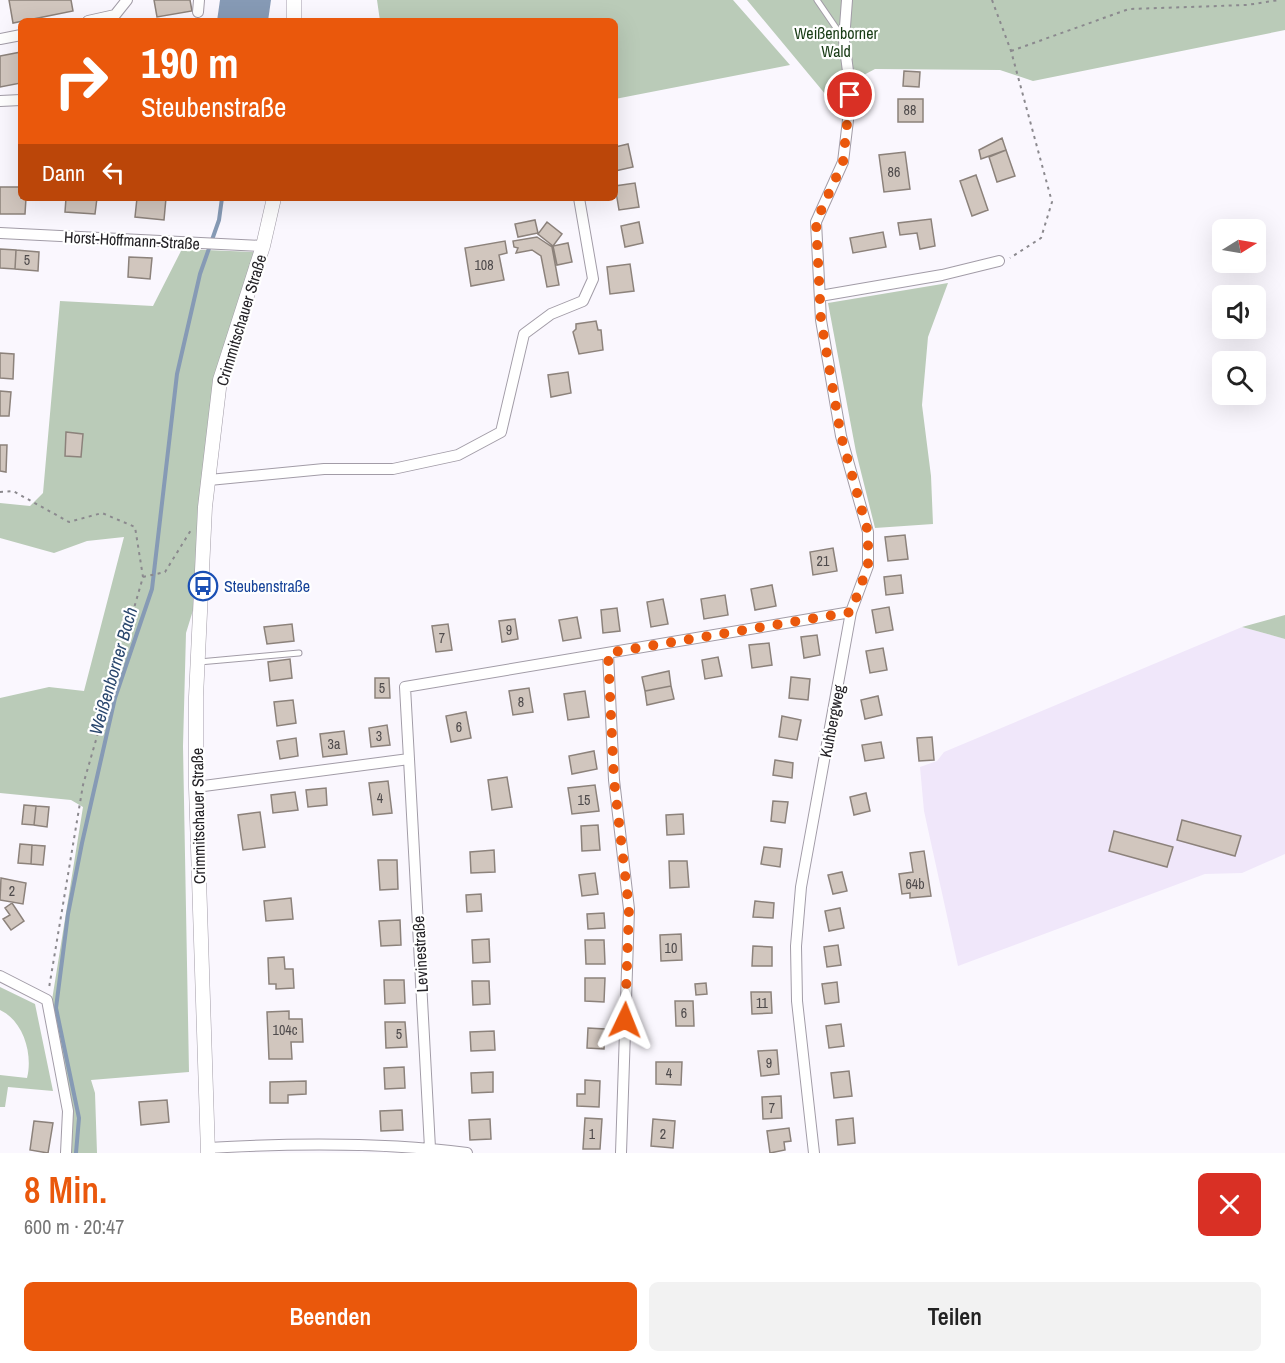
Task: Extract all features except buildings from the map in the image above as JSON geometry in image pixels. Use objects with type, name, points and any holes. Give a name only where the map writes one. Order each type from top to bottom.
[{"type":"main road","points":[[294,0],[294,18]]},
{"type":"main road","name":"Crimmitschauer Straße","points":[[208,1151],[196,787],[198,663],[205,507],[220,380],[263,246],[273,201]]},
{"type":"street","points":[[102,18],[115,15],[127,0]]},
{"type":"street","points":[[199,0],[199,17]]},
{"type":"street","name":"Kuhbergweg","points":[[814,1153],[796,1002],[796,946],[801,887],[851,612],[868,566],[868,532],[841,436],[821,320],[816,222],[843,162],[850,95],[844,40],[847,0]]},
{"type":"street","points":[[0,39],[18,36]]},
{"type":"street","points":[[0,101],[18,100]]},
{"type":"street","points":[[209,480],[324,470],[393,469],[458,455],[501,432],[524,334],[551,314],[583,301],[593,279],[580,201]]},
{"type":"street","name":"Horst-Hoffmann-Straße","points":[[0,233],[263,246]]},
{"type":"street","points":[[820,296],[942,275],[999,261]]},
{"type":"street","points":[[196,787],[410,759],[405,687],[851,612]]},
{"type":"street","points":[[608,653],[614,780],[629,909],[621,1153]]},
{"type":"street","name":"Levinestraße","points":[[410,759],[430,1149]]},
{"type":"street","points":[[0,976],[47,1000],[68,1111],[66,1153]]},
{"type":"street","points":[[208,1151],[279,1144],[430,1149],[467,1153]]},
{"type":"lane","points":[[817,0],[844,40]]},
{"type":"lane","points":[[198,663],[299,653]]},
{"type":"path","points":[[992,0],[1011,51],[1052,202],[1041,238],[1014,257],[999,261]]},
{"type":"path","points":[[1011,51],[1130,9],[1248,5],[1279,0]]},
{"type":"path","points":[[0,492],[13,491],[69,522],[102,513],[135,527],[143,577],[83,785],[47,1000]]},
{"type":"path","points":[[143,577],[165,572],[194,525]]},
{"type":"shaded area","points":[[1242,627],[1285,639],[1285,854],[1242,873],[1205,874],[958,966],[924,811],[920,767],[937,761],[944,752]]},
{"type":"green space","points":[[377,0],[733,0],[790,65],[618,98],[618,18],[380,18]]},
{"type":"green space","name":"Weißenborner Wald","points":[[747,0],[1285,0],[1285,30],[1033,81],[1000,70],[875,69],[826,95]]},
{"type":"green space","points":[[182,249],[254,252],[220,380],[194,607],[186,633],[183,746],[189,1072],[91,1080],[95,1093],[97,1153],[71,1153],[52,1000],[83,807],[71,800],[0,793],[0,698],[49,687],[84,691],[124,537],[87,541],[54,553],[0,538],[0,503],[30,506],[43,493],[60,301],[153,306]]},
{"type":"green space","points":[[948,283],[928,337],[922,405],[931,476],[933,524],[875,528],[856,452],[828,303]]},
{"type":"green space","points":[[1285,615],[1285,639],[1242,627]]},
{"type":"green space","points":[[0,987],[35,1004],[53,1091],[8,1087],[5,1107],[0,1107],[0,1075],[27,1078],[29,1059],[21,1030],[8,1015],[0,1010]]},
{"type":"water","points":[[220,0],[271,0],[268,18],[217,18]]},
{"type":"waterway","name":"Weißenborner Bach","points":[[76,1153],[79,1118],[56,1008],[68,914],[115,698],[152,589],[177,374],[200,274],[219,220],[222,201]]},
{"type":"place","name":"Steubenstraße","points":[[203,586]]},
{"type":"route","points":[[625,1020],[629,909],[614,780],[609,713],[608,653],[851,612],[868,566],[868,532],[841,436],[821,320],[816,222],[843,162],[850,95]]}]
